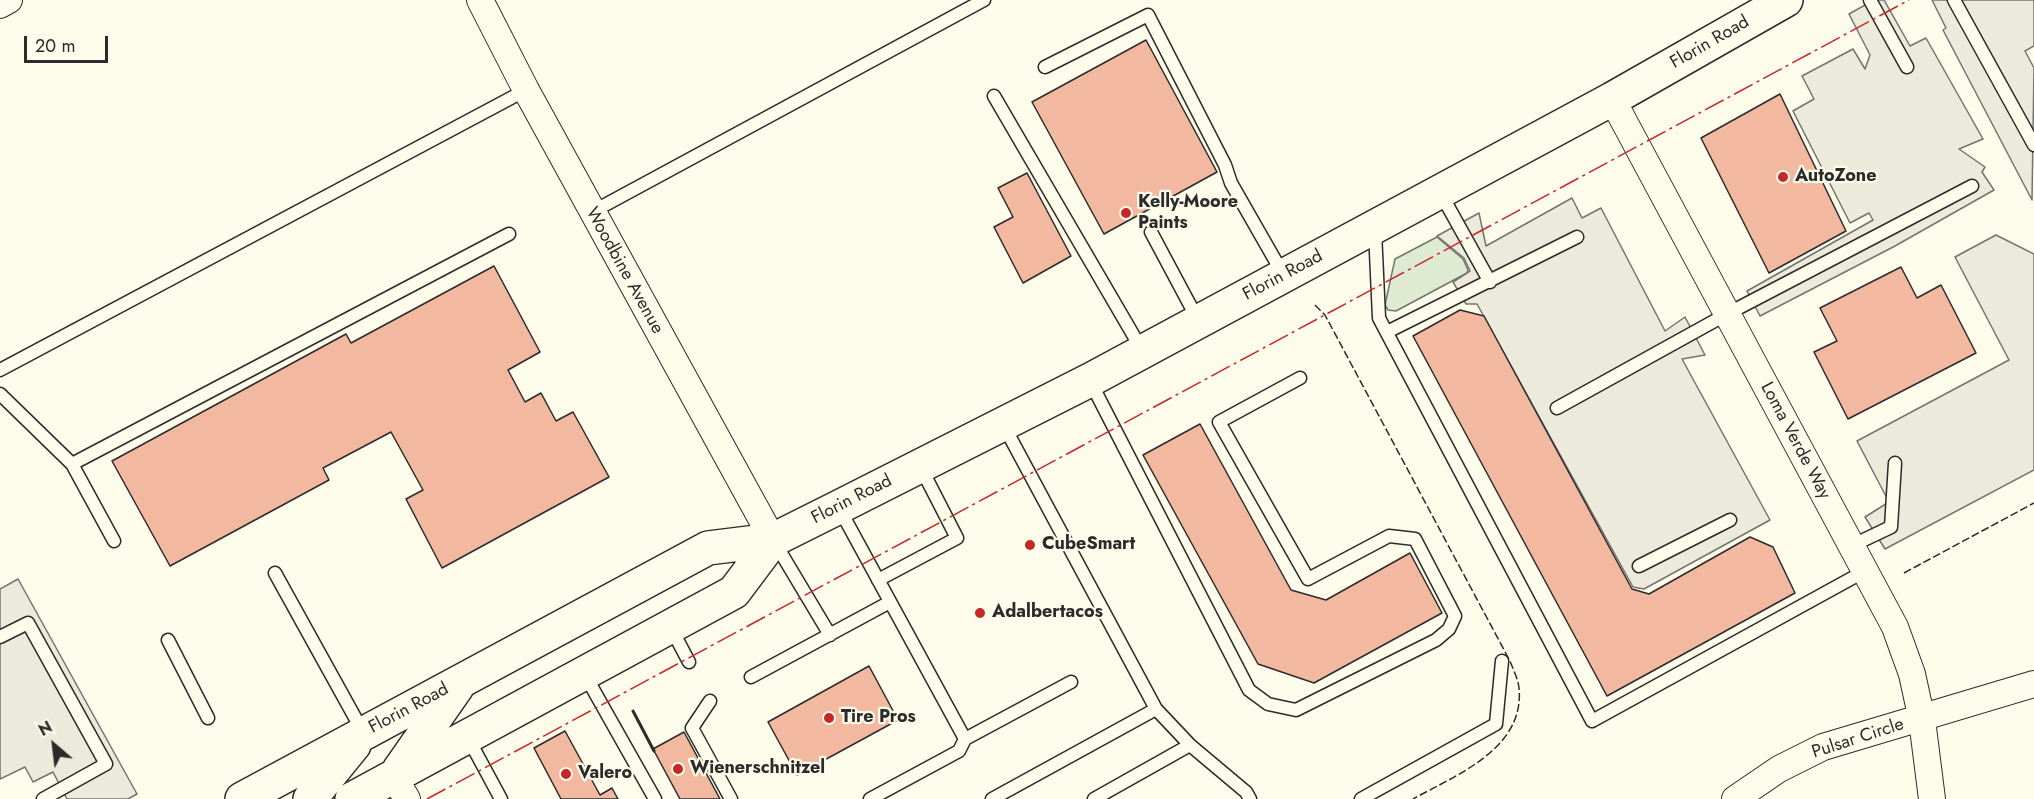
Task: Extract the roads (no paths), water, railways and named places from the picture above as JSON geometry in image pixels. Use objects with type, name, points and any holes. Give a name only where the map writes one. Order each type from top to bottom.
[{"type":"main road","name":"Florin Road","points":[[242,799],[708,548],[773,540],[1090,380],[1612,99],[1786,0]]},
{"type":"main road","name":"Florin Road","points":[[352,799],[400,788],[468,737],[734,592],[773,540]]},
{"type":"main road","points":[[400,788],[461,680]]},
{"type":"main road","points":[[310,799],[364,733]]},
{"type":"street","points":[[0,5],[9,0]]},
{"type":"street","name":"Woodbine Avenue","points":[[480,0],[592,212],[773,540]]},
{"type":"street","name":"Loma Verde Way","points":[[1612,99],[1895,627],[1912,674],[1922,720],[1932,799]]},
{"type":"street","name":"Pulsar Circle","points":[[1735,799],[1779,769],[1823,747],[1922,720],[2034,684]]},
{"type":"lane","points":[[592,212],[984,0]]},
{"type":"lane","points":[[1870,0],[1907,67]]},
{"type":"lane","points":[[1954,0],[2034,145]]},
{"type":"lane","points":[[1045,67],[1148,15],[1225,165],[1231,183],[1284,275]]},
{"type":"lane","points":[[0,370],[526,90]]},
{"type":"lane","points":[[994,96],[1142,351]]},
{"type":"lane","points":[[1557,408],[1727,314],[1972,186]]},
{"type":"lane","points":[[1440,192],[1490,282]]},
{"type":"lane","points":[[1374,227],[1379,279],[1379,318],[1592,721],[1865,570]]},
{"type":"lane","points":[[1151,232],[1198,321]]},
{"type":"lane","points":[[72,464],[509,234]]},
{"type":"lane","points":[[1387,332],[1577,237]]},
{"type":"lane","points":[[1090,380],[1250,690],[1268,704],[1296,710],[1436,640],[1449,629],[1455,616],[1415,539],[1404,536],[1389,536],[1308,579],[1219,422],[1300,378]]},
{"type":"lane","points":[[0,394],[72,464],[114,541]]},
{"type":"lane","points":[[1003,424],[1156,709],[1190,745],[1248,796]]},
{"type":"lane","points":[[1851,546],[1891,527],[1895,463]]},
{"type":"lane","points":[[878,580],[957,538],[920,466]]},
{"type":"lane","points":[[839,507],[965,739]]},
{"type":"lane","points":[[1639,566],[1730,520]]},
{"type":"lane","points":[[773,540],[830,635]]},
{"type":"lane","points":[[275,573],[364,733]]},
{"type":"lane","points":[[750,677],[890,602]]},
{"type":"lane","points":[[0,638],[28,622],[106,764],[43,799]]},
{"type":"lane","points":[[670,627],[689,662]]},
{"type":"lane","points":[[168,640],[208,718]]},
{"type":"lane","points":[[1361,799],[1496,724],[1502,661]]},
{"type":"lane","points":[[584,673],[655,799]]},
{"type":"lane","points":[[870,799],[959,751],[965,739],[1071,682]]},
{"type":"lane","points":[[710,701],[692,728],[730,799]]},
{"type":"lane","points":[[992,799],[1156,709]]},
{"type":"lane","points":[[468,737],[501,799]]},
{"type":"lane","points":[[1094,799],[1190,745]]},
{"type":"lane","points":[[1234,799],[1248,796]]},
{"type":"place","name":"AutoZone","points":[[1783,177]]},
{"type":"place","name":"Kelly-Moore Paints","points":[[1126,213]]},
{"type":"place","name":"CubeSmart","points":[[1030,545]]},
{"type":"place","name":"Adalbertacos","points":[[980,613]]},
{"type":"place","name":"Tire Pros","points":[[829,718]]},
{"type":"place","name":"Wienerschnitzel","points":[[678,769]]},
{"type":"place","name":"Valero","points":[[566,774]]}]
